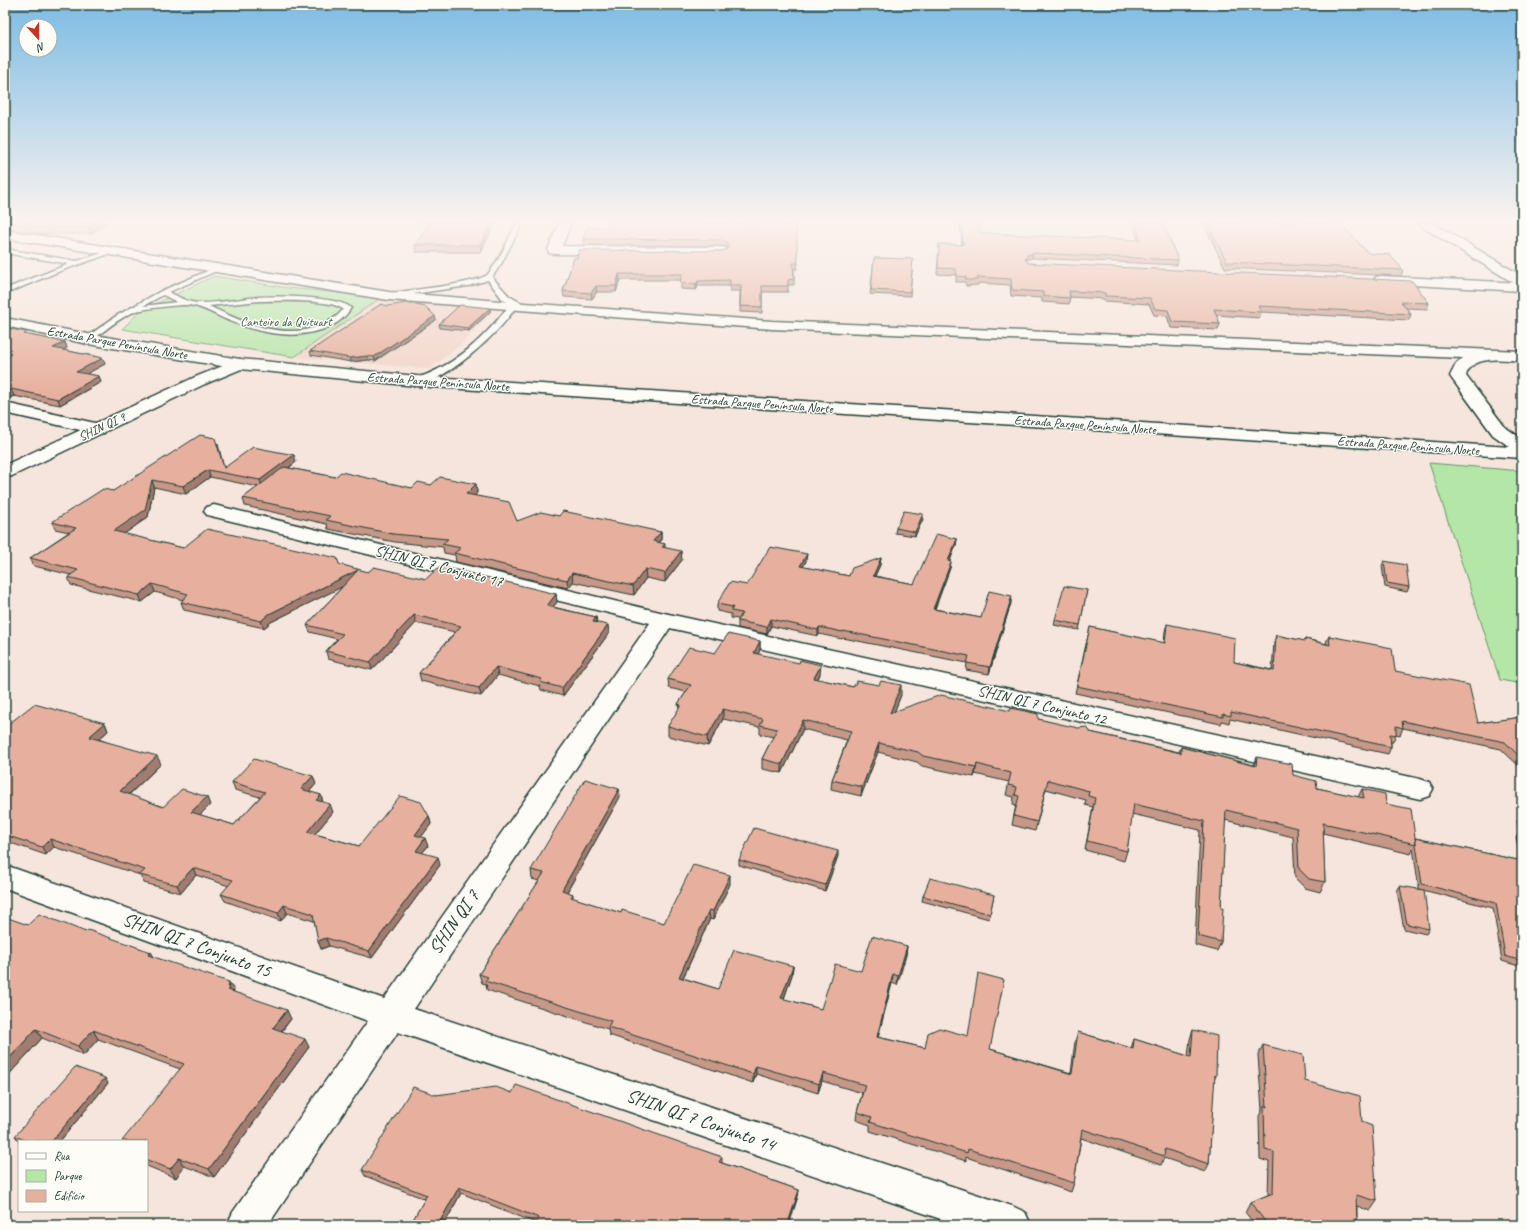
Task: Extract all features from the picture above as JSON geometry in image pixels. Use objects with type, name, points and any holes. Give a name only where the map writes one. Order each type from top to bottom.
[{"type":"main road","points":[[295,280],[389,296],[780,325],[1522,356]]},
{"type":"main road","points":[[1474,280],[1521,281]]},
{"type":"main road","name":"Estrada Parque Península Norte","points":[[5,322],[88,339],[240,364],[417,382],[1522,453]]},
{"type":"main road","points":[[1489,355],[1465,363],[1459,369],[1458,376],[1499,431],[1522,447]]},
{"type":"main road","name":"SHIN QI 9","points":[[199,381],[224,361]]},
{"type":"main road","name":"SHIN QI 9","points":[[5,472],[199,381],[240,364]]},
{"type":"main road","points":[[5,408],[98,429]]},
{"type":"main road","name":"SHIN QI 7 Conjunto 17","points":[[214,511],[664,620]]},
{"type":"main road","name":"SHIN QI 7 Conjunto 12","points":[[664,620],[1420,789]]},
{"type":"main road","name":"SHIN QI 7","points":[[246,1225],[664,620]]},
{"type":"main road","name":"SHIN QI 7 Conjunto 15","points":[[5,876],[390,1015]]},
{"type":"main road","name":"SHIN QI 7 Conjunto 14","points":[[390,1015],[1012,1225]]},
{"type":"lane","points":[[6,290],[31,280]]},
{"type":"lane","points":[[88,339],[132,309],[163,292],[191,280]]},
{"type":"lane","points":[[389,296],[468,284],[479,280]]},
{"type":"lane","points":[[417,382],[448,368],[474,346],[505,316],[519,306],[506,298],[492,280]]},
{"type":"lane","points":[[163,292],[185,303]]},
{"type":"lane","points":[[132,309],[185,303],[200,305],[260,299],[312,300],[341,304],[347,308],[343,315],[332,324],[307,332],[293,334],[249,326],[200,305]]},
{"type":"shaded area","points":[[382,297],[494,309],[465,341],[430,369],[294,357]]},
{"type":"green space","name":"Canteiro da Quituart","points":[[205,280],[241,280],[288,288],[382,297],[294,357],[122,329],[140,311]]},
{"type":"green space","points":[[1429,463],[1522,471],[1522,684],[1500,680]]},
{"type":"building","points":[[567,280],[617,280],[616,286],[596,286],[591,293],[563,291]]},
{"type":"building","points":[[681,280],[717,280],[698,281],[696,284],[680,283]]},
{"type":"building","points":[[730,280],[788,280],[788,286],[762,286],[762,307],[740,306],[741,285],[730,285]]},
{"type":"building","points":[[872,280],[911,280],[910,292],[871,290]]},
{"type":"building","points":[[1011,280],[1399,280],[1412,281],[1429,303],[1401,302],[1411,314],[1258,306],[1261,312],[1214,309],[1220,324],[1172,322],[1168,310],[1155,309],[1150,298],[1105,296],[1105,293],[1069,291],[1070,298],[1043,296],[1043,292],[1012,290]]},
{"type":"building","points":[[406,303],[426,307],[435,316],[374,357],[367,356],[350,358],[310,351],[381,304],[388,306]]},
{"type":"building","points":[[460,305],[490,308],[468,328],[439,324]]},
{"type":"building","points":[[5,328],[27,332],[24,334],[65,342],[53,348],[103,358],[76,372],[99,376],[58,399],[11,389],[5,392]]},
{"type":"building","points":[[200,435],[215,438],[224,468],[253,447],[294,455],[260,480],[208,470],[183,486],[152,480],[145,510],[114,531],[183,548],[207,529],[337,558],[339,564],[368,572],[374,567],[426,579],[440,566],[556,594],[547,606],[596,617],[593,622],[608,625],[562,688],[540,682],[542,679],[496,667],[479,688],[419,673],[461,626],[414,615],[370,662],[326,651],[343,634],[307,625],[358,570],[269,614],[261,621],[181,602],[188,594],[152,584],[139,595],[68,577],[78,570],[30,558],[76,528],[52,522],[103,489],[113,491]]},
{"type":"building","points":[[284,467],[335,477],[341,472],[412,488],[418,482],[431,485],[440,477],[476,484],[466,494],[509,502],[517,521],[541,512],[559,516],[563,511],[661,532],[653,541],[665,544],[662,547],[681,551],[665,573],[645,569],[633,586],[572,573],[567,580],[454,553],[461,548],[442,544],[448,539],[393,534],[326,520],[330,516],[243,498]]},
{"type":"building","points":[[904,511],[923,514],[915,532],[896,528]]},
{"type":"building","points":[[936,534],[957,539],[948,561],[951,562],[933,609],[981,618],[989,591],[1012,596],[990,667],[967,663],[969,656],[843,631],[819,627],[818,630],[771,619],[767,627],[738,621],[742,613],[731,611],[733,607],[717,604],[730,582],[747,585],[770,547],[807,554],[800,566],[849,576],[852,568],[881,558],[873,576],[914,584]]},
{"type":"building","points":[[1384,561],[1406,565],[1409,587],[1387,583]]},
{"type":"building","points":[[1064,586],[1087,590],[1080,625],[1055,620]]},
{"type":"building","points":[[1167,624],[1235,638],[1234,662],[1274,671],[1276,635],[1305,641],[1305,639],[1330,645],[1329,636],[1392,648],[1395,671],[1469,685],[1478,723],[1522,717],[1522,759],[1505,742],[1402,721],[1403,728],[1396,726],[1396,735],[1390,734],[1391,747],[1231,712],[1231,716],[1223,714],[1223,717],[1077,686],[1090,627],[1165,643]]},
{"type":"building","points":[[728,634],[760,641],[754,653],[799,663],[800,660],[821,665],[814,678],[853,687],[857,681],[879,685],[881,681],[901,685],[890,713],[941,695],[1010,711],[1011,708],[1038,714],[1038,719],[1078,728],[1087,727],[1090,732],[1181,753],[1181,747],[1256,766],[1257,757],[1292,764],[1293,775],[1316,781],[1317,788],[1364,798],[1362,789],[1385,794],[1386,804],[1411,809],[1416,844],[1323,823],[1325,882],[1309,879],[1299,869],[1297,828],[1226,810],[1221,908],[1223,908],[1221,942],[1198,936],[1204,821],[1134,804],[1127,851],[1087,841],[1095,798],[1088,796],[1089,791],[1048,780],[1037,822],[1014,816],[1019,796],[1015,795],[1017,787],[1008,785],[1011,773],[977,764],[976,767],[923,756],[918,752],[879,743],[862,787],[832,780],[851,731],[803,720],[782,764],[762,759],[777,729],[760,725],[763,719],[723,709],[707,737],[668,726],[681,705],[678,704],[691,685],[668,679],[689,647],[715,653]]},
{"type":"building","points":[[34,704],[105,723],[89,737],[157,756],[120,791],[163,807],[182,789],[207,797],[191,812],[234,825],[265,792],[232,782],[254,759],[313,776],[301,789],[321,795],[316,800],[330,804],[307,832],[359,846],[400,796],[421,802],[429,816],[415,835],[425,838],[416,851],[438,857],[369,951],[326,938],[318,941],[313,914],[284,905],[278,913],[221,894],[233,880],[193,868],[177,885],[140,875],[145,870],[50,839],[42,847],[5,835],[5,727]]},
{"type":"building","points":[[585,779],[619,789],[562,890],[573,894],[571,897],[621,913],[622,910],[664,923],[693,865],[730,875],[713,911],[709,910],[679,977],[718,989],[734,950],[793,966],[781,998],[821,1009],[835,964],[861,971],[872,936],[907,946],[898,976],[893,974],[877,1037],[925,1048],[928,1033],[939,1028],[968,1036],[978,973],[1004,980],[990,1049],[1072,1074],[1078,1032],[1133,1049],[1134,1039],[1191,1057],[1193,1030],[1217,1036],[1216,1076],[1215,1075],[1209,1164],[1165,1149],[1164,1156],[1082,1129],[1074,1183],[968,1149],[967,1153],[870,1122],[872,1117],[857,1112],[865,1085],[823,1073],[819,1084],[756,1066],[753,1074],[608,1027],[611,1021],[485,981],[488,977],[479,974],[544,873],[531,870]]},
{"type":"building","points":[[754,828],[838,851],[825,885],[739,860]]},
{"type":"building","points":[[1519,833],[1522,834],[1522,844]]},
{"type":"building","points":[[1415,838],[1522,861],[1522,961],[1505,956],[1496,903],[1422,884]]},
{"type":"building","points":[[930,878],[994,895],[990,914],[923,896]]},
{"type":"building","points":[[1400,886],[1424,890],[1429,929],[1407,924]]},
{"type":"building","points":[[39,914],[86,932],[88,930],[151,952],[148,955],[229,982],[228,990],[287,1010],[273,1028],[305,1039],[209,1169],[179,1158],[170,1169],[148,1160],[148,1140],[123,1140],[184,1064],[93,1030],[78,1046],[36,1029],[5,1063],[5,921],[8,918],[28,925]]},
{"type":"building","points":[[1263,1045],[1303,1055],[1305,1081],[1360,1096],[1362,1122],[1372,1126],[1377,1201],[1356,1195],[1357,1225],[1268,1225],[1250,1202],[1273,1193],[1274,1152],[1265,1150],[1264,1106],[1267,1107]]},
{"type":"building","points":[[75,1067],[105,1078],[53,1140],[25,1140],[15,1136]]},
{"type":"building","points":[[516,1085],[722,1157],[719,1162],[799,1190],[789,1220],[801,1225],[535,1225],[539,1218],[459,1187],[438,1225],[410,1225],[427,1195],[362,1170],[413,1087],[436,1095],[496,1087],[512,1093]]},
{"type":"building","points":[[857,1221],[869,1225],[856,1225]]}]
